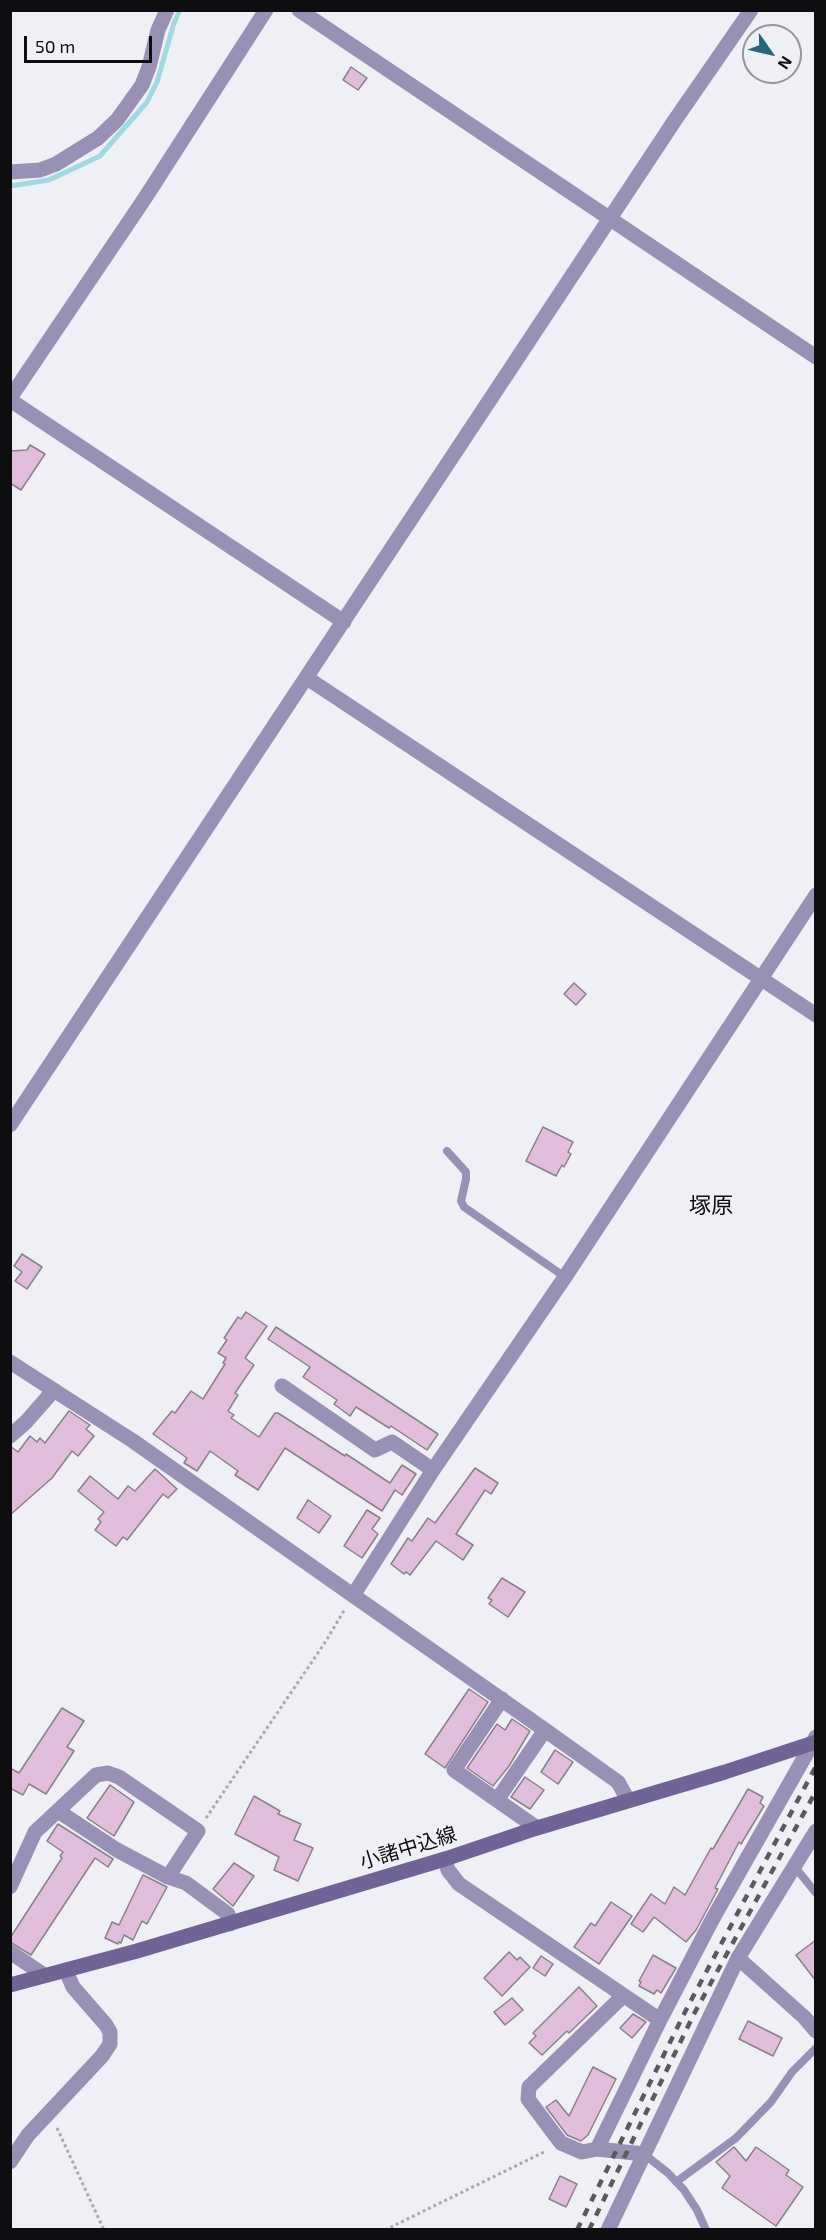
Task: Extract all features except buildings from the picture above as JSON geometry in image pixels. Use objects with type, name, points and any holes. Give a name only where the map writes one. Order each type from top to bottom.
[{"type":"main road","name":"小諸中込線","points":[[10,1985],[230,1924],[445,1859],[537,1828],[725,1772],[815,1741]]},
{"type":"street","points":[[10,172],[40,170],[56,164],[98,138],[117,120],[142,85],[158,30],[167,10]]},
{"type":"street","points":[[266,10],[145,198],[10,399],[344,622]]},
{"type":"street","points":[[299,10],[816,357]]},
{"type":"street","points":[[10,1125],[675,120],[751,10]]},
{"type":"street","points":[[307,678],[816,1015]]},
{"type":"street","points":[[354,1594],[433,1470],[565,1277],[816,895]]},
{"type":"street","points":[[10,1362],[133,1441],[354,1594],[618,1782],[628,1800]]},
{"type":"street","points":[[282,1386],[375,1450],[392,1442],[433,1470]]},
{"type":"street","points":[[10,1436],[27,1422],[54,1390]]},
{"type":"street","points":[[502,1699],[454,1770],[537,1828]]},
{"type":"street","points":[[497,1800],[545,1730]]},
{"type":"street","points":[[597,2149],[712,1920],[815,1741]]},
{"type":"street","points":[[10,1887],[35,1832],[96,1775],[108,1773],[198,1831],[168,1876]]},
{"type":"street","points":[[58,1811],[117,1850],[186,1883],[228,1914],[230,1924]]},
{"type":"street","points":[[608,2229],[738,1958],[816,1831]]},
{"type":"street","points":[[445,1859],[448,1870],[459,1884],[660,2020]]},
{"type":"street","points":[[10,1952],[44,1975]]},
{"type":"street","points":[[738,1958],[804,2017],[816,2031]]},
{"type":"street","points":[[10,2162],[28,2135],[102,2056],[110,2044],[110,2032],[106,2025],[74,1987],[66,1971]]},
{"type":"street","points":[[623,1996],[529,2087],[528,2099],[561,2143],[582,2152],[597,2149],[644,2154]]},
{"type":"lane","points":[[447,1151],[466,1172],[461,1201],[464,1207],[565,1277]]},
{"type":"lane","points":[[794,1866],[816,1893]]},
{"type":"lane","points":[[676,2182],[735,2138],[771,2102],[792,2072],[816,2048]]},
{"type":"lane","points":[[644,2154],[684,2190],[706,2229]]},
{"type":"path","points":[[198,1831],[324,1644],[354,1594]]},
{"type":"path","points":[[49,2113],[104,2229]]},
{"type":"path","points":[[384,2229],[561,2143]]},
{"type":"waterway","points":[[10,186],[49,180],[100,156],[147,102],[157,82],[180,10]]},
{"type":"railway","points":[[577,2230],[687,2008],[816,1766]]},
{"type":"railway","points":[[589,2230],[695,2012],[816,1791]]},
{"type":"district","name":"塚原","points":[[711,1206]]}]
